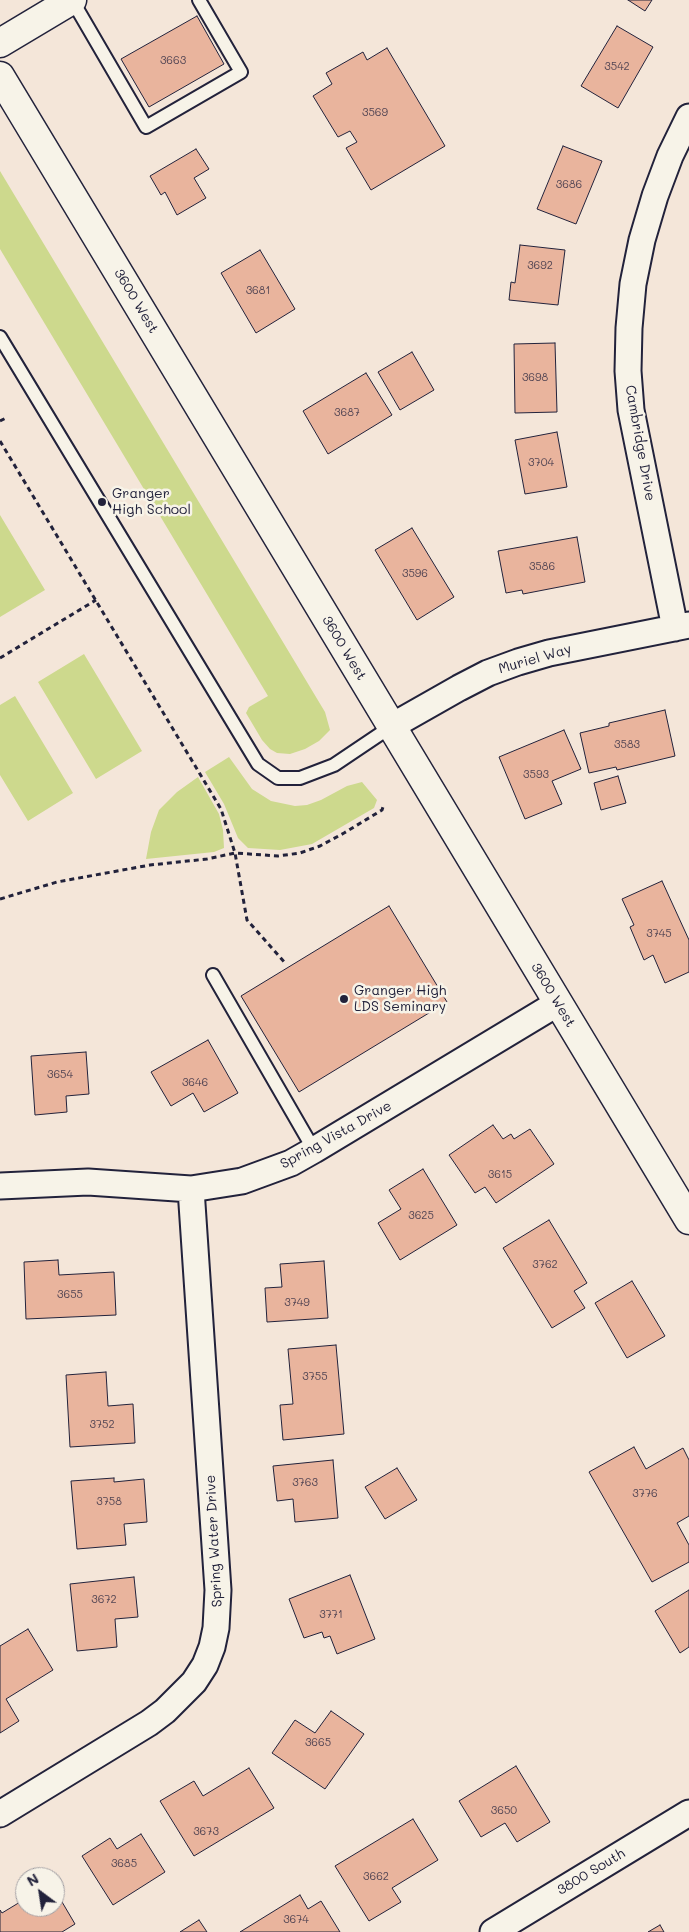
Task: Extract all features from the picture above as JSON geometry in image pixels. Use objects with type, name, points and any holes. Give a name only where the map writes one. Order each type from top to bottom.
[{"type":"street","points":[[0,43],[72,0]]},
{"type":"street","name":"3600 West","points":[[0,76],[689,1220]]},
{"type":"street","name":"Cambridge Drive","points":[[682,626],[631,410],[628,371],[633,284],[642,240],[655,196],[670,156],[689,117]]},
{"type":"street","name":"Muriel Way","points":[[392,726],[488,673],[518,662],[548,652],[682,626]]},
{"type":"street","name":"Spring Vista Drive","points":[[0,1186],[88,1182],[191,1189],[242,1181],[291,1163],[314,1150],[558,1002]]},
{"type":"street","name":"Spring Water Drive","points":[[0,1814],[149,1723],[165,1711],[194,1682],[205,1664],[212,1646],[216,1628],[218,1590],[191,1189]]},
{"type":"street","name":"3800 South","points":[[493,1932],[689,1813]]},
{"type":"lane","points":[[72,0],[146,127],[241,72],[199,0]]},
{"type":"lane","points":[[0,337],[5,355],[258,764],[278,778],[300,778],[334,765],[392,726]]},
{"type":"lane","points":[[213,975],[314,1150]]},
{"type":"path","points":[[0,421],[8,417]]},
{"type":"path","points":[[0,441],[221,809],[235,853],[248,920],[286,964]]},
{"type":"path","points":[[0,658],[96,600]]},
{"type":"path","points":[[0,899],[57,882],[150,865],[207,859],[235,853],[278,856],[300,853],[320,846],[344,833],[382,810],[383,807]]},
{"type":"green space","points":[[0,171],[325,712],[330,730],[319,741],[305,749],[290,754],[277,753],[270,749],[262,740],[246,713],[249,707],[268,696],[0,249]]},
{"type":"green space","points":[[0,515],[45,590],[0,617]]},
{"type":"green space","points":[[84,654],[142,751],[96,779],[38,682]]},
{"type":"green space","points":[[15,696],[73,793],[28,821],[0,775],[0,705]]},
{"type":"green space","points":[[229,757],[252,789],[271,801],[295,806],[307,805],[347,786],[362,782],[377,800],[374,808],[312,844],[280,850],[248,848],[238,838],[224,804],[205,772]]},
{"type":"green space","points":[[198,777],[219,814],[223,830],[224,848],[214,852],[146,859],[151,832],[159,810],[177,792]]},
{"type":"building","points":[[628,0],[652,0],[645,11]]},
{"type":"building","points":[[197,16],[224,64],[149,107],[121,59]]},
{"type":"building","points":[[617,26],[653,47],[618,108],[581,86]]},
{"type":"building","points":[[387,48],[445,146],[371,190],[346,148],[357,142],[350,131],[338,137],[313,96],[332,84],[326,73],[363,52],[367,60]]},
{"type":"building","points":[[563,146],[602,161],[576,224],[537,209]]},
{"type":"building","points":[[196,149],[209,169],[194,178],[206,198],[177,215],[165,192],[161,195],[150,176]]},
{"type":"building","points":[[520,245],[565,250],[558,305],[509,300],[511,282],[515,283]]},
{"type":"building","points":[[260,250],[295,309],[256,333],[221,273]]},
{"type":"building","points":[[555,343],[557,412],[515,413],[514,344]]},
{"type":"building","points":[[412,352],[434,390],[400,410],[378,372]]},
{"type":"building","points":[[366,373],[392,415],[328,454],[303,411]]},
{"type":"building","points":[[557,432],[567,487],[525,494],[515,440]]},
{"type":"building","points":[[412,528],[454,597],[417,620],[375,550]]},
{"type":"building","points":[[577,537],[585,582],[523,594],[522,590],[506,593],[498,551]]},
{"type":"building","points":[[665,710],[675,756],[617,770],[616,767],[589,773],[580,733],[609,726],[609,723]]},
{"type":"building","points":[[564,730],[581,769],[552,781],[562,804],[525,819],[499,757]]},
{"type":"building","points":[[618,776],[626,803],[601,810],[594,783]]},
{"type":"building","points":[[662,881],[689,940],[689,972],[665,983],[653,955],[644,960],[630,927],[634,925],[622,899]]},
{"type":"building","name":"Granger High LDS Seminary","points":[[389,906],[447,1002],[299,1092],[241,996]]},
{"type":"building","points":[[208,1040],[238,1093],[204,1112],[193,1093],[171,1106],[151,1072]]},
{"type":"building","points":[[86,1052],[89,1094],[66,1096],[67,1112],[35,1115],[31,1056]]},
{"type":"building","points":[[493,1125],[503,1139],[511,1134],[514,1139],[530,1129],[554,1164],[496,1203],[485,1187],[475,1193],[449,1155]]},
{"type":"building","points":[[423,1169],[457,1225],[400,1260],[378,1223],[401,1209],[389,1190]]},
{"type":"building","points":[[549,1220],[587,1283],[574,1291],[585,1308],[552,1328],[503,1248]]},
{"type":"building","points":[[58,1260],[59,1275],[114,1272],[116,1315],[26,1319],[24,1262]]},
{"type":"building","points":[[324,1261],[328,1318],[267,1322],[265,1288],[282,1287],[280,1264]]},
{"type":"building","points":[[632,1281],[665,1336],[627,1358],[595,1303]]},
{"type":"building","points":[[336,1345],[344,1434],[283,1440],[280,1405],[293,1404],[288,1349]]},
{"type":"building","points":[[106,1372],[108,1406],[133,1404],[135,1443],[70,1447],[66,1375]]},
{"type":"building","points":[[634,1447],[646,1469],[683,1448],[689,1460],[689,1516],[677,1523],[689,1545],[689,1562],[652,1582],[589,1472]]},
{"type":"building","points":[[333,1460],[338,1518],[295,1522],[293,1499],[277,1501],[273,1466]]},
{"type":"building","points":[[397,1468],[417,1500],[385,1519],[365,1487]]},
{"type":"building","points":[[114,1478],[114,1482],[144,1479],[147,1522],[124,1524],[126,1545],[77,1549],[71,1481]]},
{"type":"building","points":[[350,1575],[375,1639],[337,1654],[330,1636],[324,1638],[322,1632],[304,1638],[289,1599]]},
{"type":"building","points":[[134,1577],[138,1617],[115,1619],[117,1647],[77,1651],[70,1584]]},
{"type":"building","points":[[689,1590],[689,1647],[680,1653],[655,1611]]},
{"type":"building","points":[[28,1629],[53,1670],[6,1699],[19,1721],[0,1733],[0,1646]]},
{"type":"building","points":[[331,1711],[364,1734],[325,1789],[272,1753],[295,1720],[315,1733]]},
{"type":"building","points":[[516,1766],[550,1822],[517,1842],[505,1823],[481,1837],[459,1801]]},
{"type":"building","points":[[249,1768],[274,1808],[194,1856],[160,1801],[194,1781],[203,1796]]},
{"type":"building","points":[[413,1819],[438,1860],[392,1888],[401,1902],[369,1921],[335,1866]]},
{"type":"building","points":[[141,1834],[165,1872],[113,1905],[82,1856],[110,1838],[117,1849]]},
{"type":"building","points":[[300,1895],[308,1909],[321,1901],[340,1932],[240,1932]]},
{"type":"building","points":[[15,1905],[15,1917],[65,1917],[65,1907],[75,1924],[62,1932],[0,1932],[0,1910],[2,1913]]},
{"type":"building","points":[[199,1920],[207,1932],[180,1932]]},
{"type":"building","points":[[660,1925],[664,1932],[648,1932]]},
{"type":"place","name":"Granger High School","points":[[102,502]]},
{"type":"place","name":"Granger High LDS Seminary","points":[[344,999]]}]
